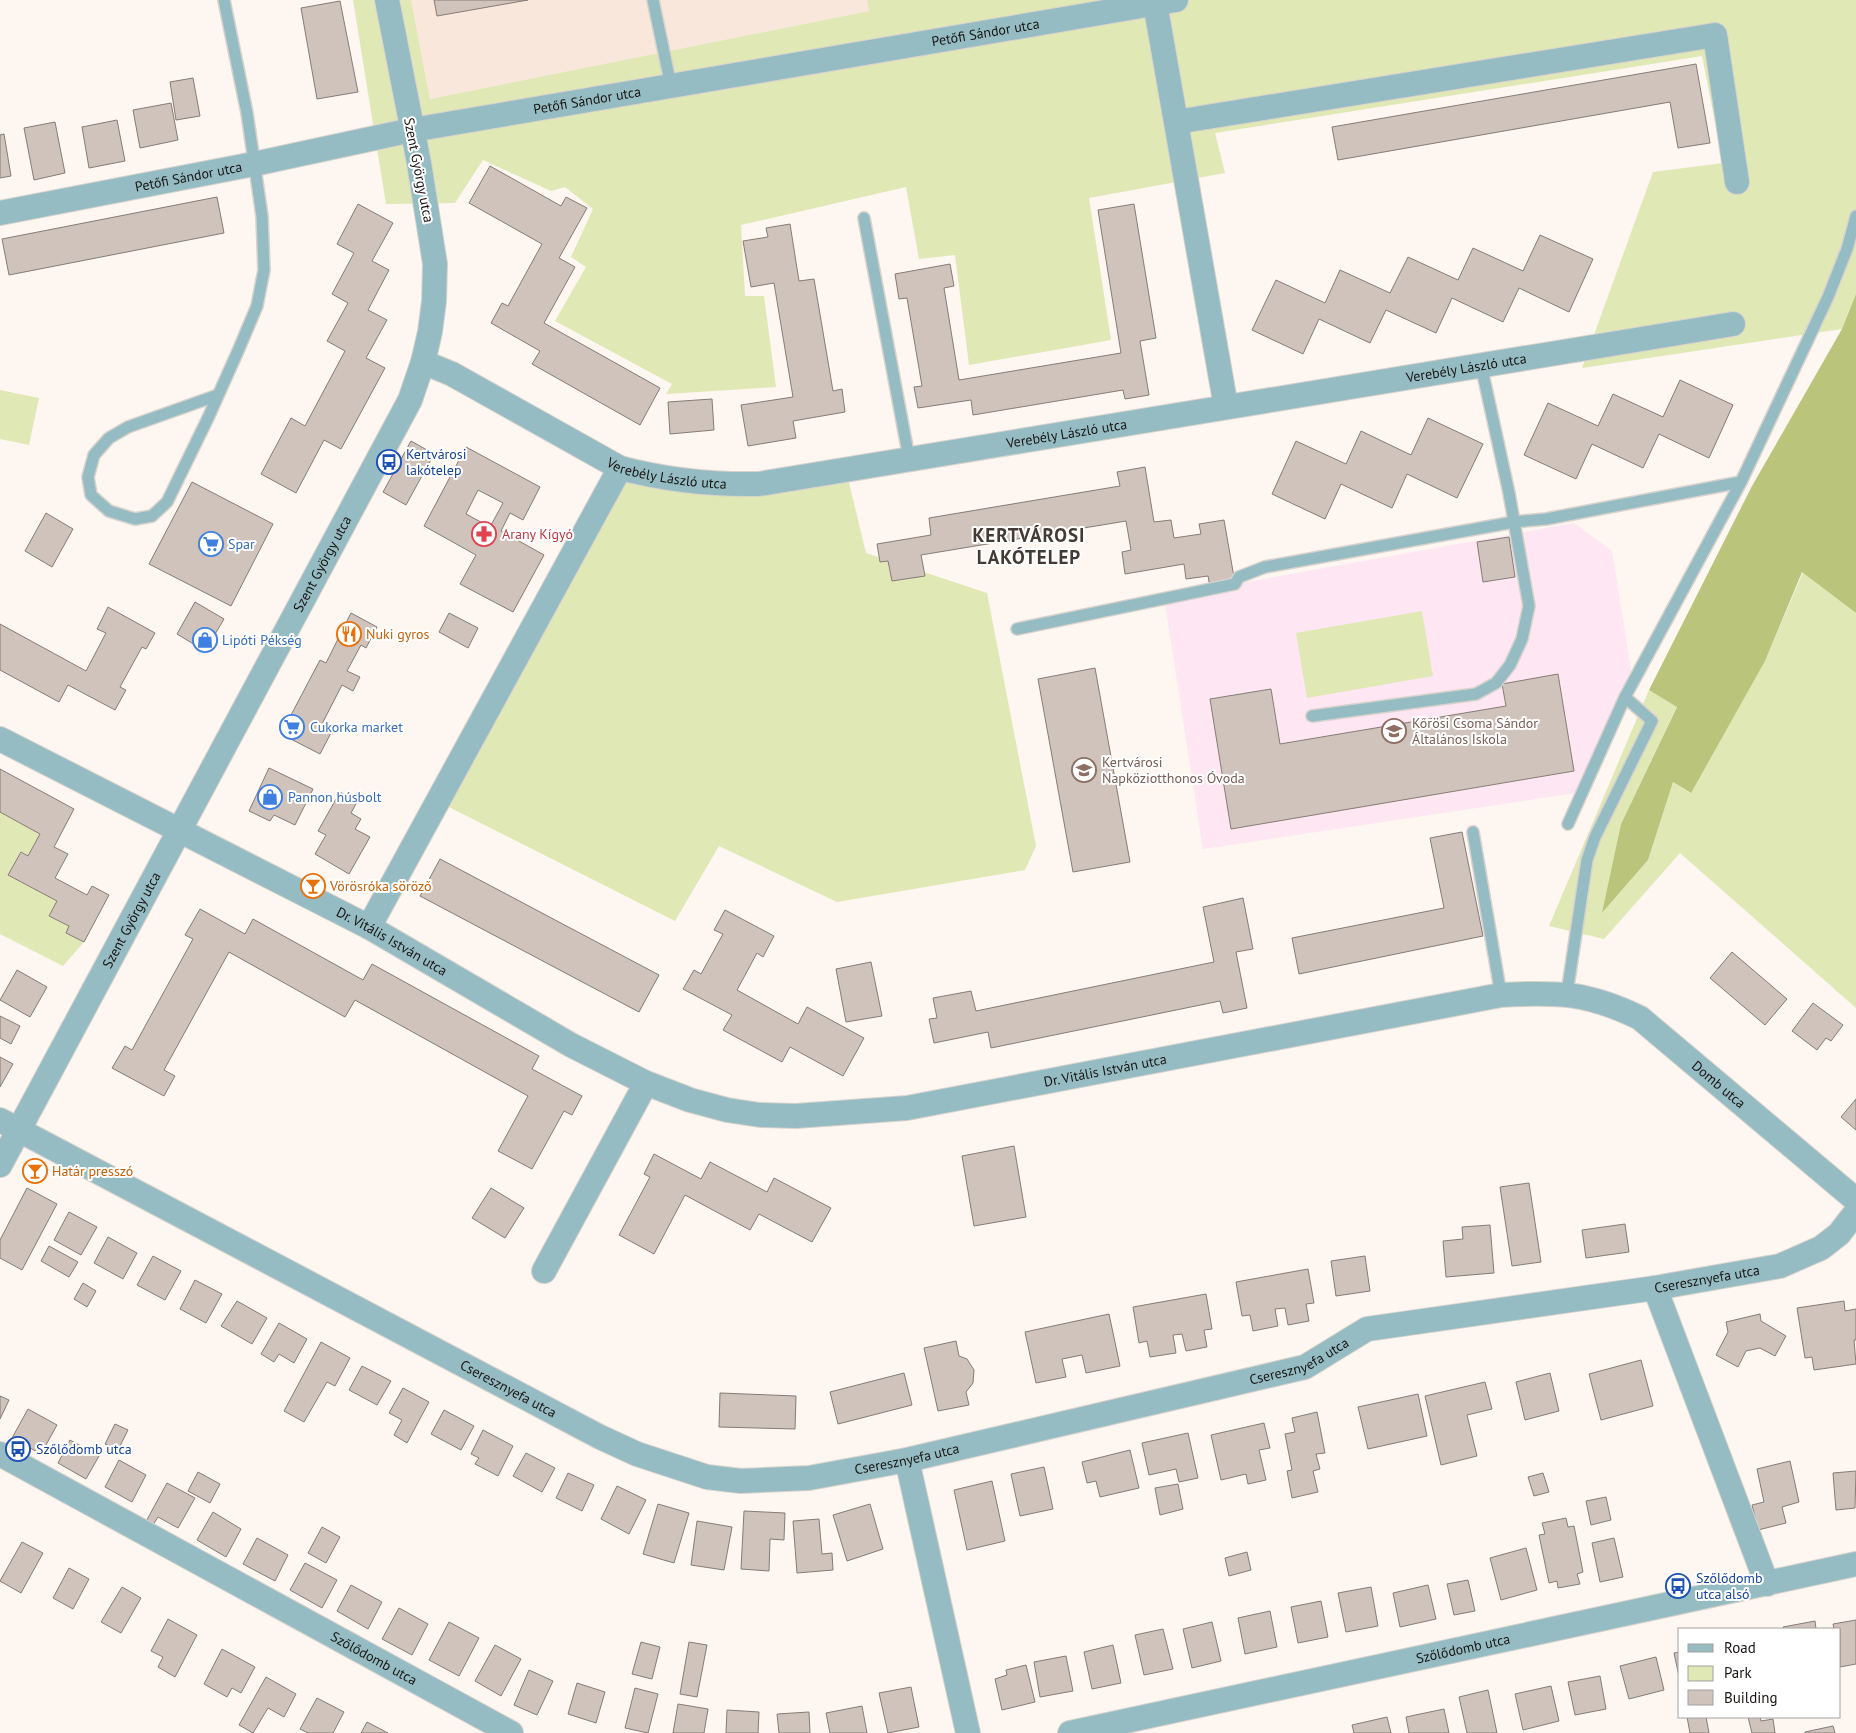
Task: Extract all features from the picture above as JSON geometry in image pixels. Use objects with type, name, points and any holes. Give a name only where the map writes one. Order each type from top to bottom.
[{"type":"street","name":"Szent György utca","points":[[0,1165],[9,1124],[178,829],[410,400],[423,362],[434,301],[435,264],[412,130],[386,0]]},
{"type":"street","name":"Petőfi Sándor utca","points":[[0,213],[254,164],[412,130],[1166,2]]},
{"type":"street","points":[[1166,2],[1176,122],[1226,406]]},
{"type":"street","points":[[1176,122],[1715,35],[1737,182]]},
{"type":"street","name":"Verebély László utca","points":[[423,362],[452,374],[620,468],[646,475],[727,485],[759,484],[1733,324]]},
{"type":"street","points":[[369,927],[620,468]]},
{"type":"street","name":"Dr. Vitális István utca","points":[[0,739],[369,927],[571,1045],[646,1083],[690,1100],[727,1110],[760,1115],[796,1116],[908,1108],[1500,996],[1566,993]]},
{"type":"street","name":"Domb utca","points":[[1566,993],[1600,1001],[1640,1018],[1856,1200]]},
{"type":"street","points":[[544,1271],[646,1083]]},
{"type":"street","name":"Cseresznyefa utca","points":[[9,1124],[600,1437],[654,1460],[707,1477],[741,1481],[808,1478],[907,1460],[1305,1366],[1367,1329],[1655,1288],[1780,1266],[1802,1258],[1839,1234],[1856,1212]]},
{"type":"street","points":[[1655,1288],[1767,1584]]},
{"type":"street","name":"Szőlődomb utca","points":[[0,1454],[511,1733]]},
{"type":"street","points":[[907,1460],[968,1733]]},
{"type":"street","name":"Szőlődomb utca","points":[[1070,1733],[1856,1564]]},
{"type":"lane","points":[[218,395],[128,427],[109,438],[94,454],[88,477],[91,495],[109,512],[134,519],[152,516],[167,502],[218,395],[257,306],[264,270],[262,216],[248,113],[224,0]]},
{"type":"lane","points":[[654,0],[671,86]]},
{"type":"lane","points":[[1568,824],[1625,697],[1742,482],[1828,297],[1847,249],[1856,216]]},
{"type":"lane","points":[[864,218],[909,458]]},
{"type":"lane","points":[[1312,716],[1476,694],[1496,683],[1510,665],[1528,617],[1529,606],[1514,522],[1480,365]]},
{"type":"lane","points":[[1017,629],[1236,584],[1239,577],[1265,567],[1514,522],[1546,519],[1742,482]]},
{"type":"lane","points":[[1566,993],[1587,860],[1595,837],[1652,721],[1625,697]]},
{"type":"lane","points":[[1473,832],[1500,996]]},
{"type":"shaded area","points":[[411,0],[867,0],[870,11],[430,99]]},
{"type":"shaded area","name":"Kőrösi Csoma Sándor Általános Iskola","points":[[1574,523],[1612,551],[1631,670],[1576,793],[1203,849],[1164,597]]},
{"type":"green space","points":[[353,0],[411,0],[430,99],[869,11],[867,0],[1856,0],[1856,294],[1842,329],[1582,368],[1653,172],[1723,163],[1702,56],[1215,133],[1225,173],[1089,198],[1111,340],[969,365],[955,255],[919,259],[906,187],[741,225],[745,296],[764,296],[776,387],[666,394],[672,384],[555,321],[586,267],[571,257],[593,209],[565,187],[551,191],[483,160],[455,203],[386,204]]},
{"type":"green space","points":[[1856,294],[1856,613],[1802,572],[1765,661],[1691,793],[1673,782],[1648,860],[1602,913],[1621,824],[1677,707],[1649,690],[1752,486],[1842,329]]},
{"type":"green space","points":[[0,390],[39,398],[29,445],[0,439]]},
{"type":"green space","points":[[617,455],[687,478],[743,481],[844,462],[866,553],[987,593],[1036,846],[1025,870],[837,902],[719,846],[675,921],[433,799]]},
{"type":"green space","points":[[1803,572],[1856,613],[1856,1008],[1680,853],[1604,939],[1549,926],[1649,690],[1677,706],[1621,824],[1603,912],[1648,860],[1673,782],[1690,793],[1765,661]]},
{"type":"green space","points":[[1422,611],[1433,676],[1307,698],[1296,633]]},
{"type":"green space","points":[[0,812],[40,834],[28,856],[21,852],[8,875],[57,901],[49,916],[69,926],[66,933],[84,942],[63,966],[0,934]]},
{"type":"building","points":[[434,0],[528,0],[437,16]]},
{"type":"building","points":[[340,1],[358,92],[317,99],[301,8]]},
{"type":"building","points":[[1696,64],[1710,143],[1678,148],[1670,102],[1338,160],[1332,127]]},
{"type":"building","points":[[193,78],[200,116],[176,120],[170,82]]},
{"type":"building","points":[[171,103],[178,140],[140,148],[133,110]]},
{"type":"building","points":[[117,120],[125,161],[89,168],[82,127]]},
{"type":"building","points":[[55,122],[65,173],[34,180],[24,128]]},
{"type":"building","points":[[4,134],[11,176],[0,178],[0,135]]},
{"type":"building","points":[[490,166],[561,206],[566,197],[587,208],[559,258],[575,267],[544,323],[660,388],[640,425],[532,364],[540,351],[491,323],[502,303],[508,306],[542,244],[469,203]]},
{"type":"building","points":[[217,197],[224,233],[9,275],[2,239]]},
{"type":"building","points":[[358,204],[393,223],[372,261],[389,270],[368,310],[387,320],[366,358],[385,368],[341,449],[324,440],[296,493],[261,474],[291,418],[305,426],[345,351],[327,341],[348,303],[332,294],[354,253],[337,244]]},
{"type":"building","points":[[1134,204],[1156,338],[1140,341],[1149,395],[1125,399],[1123,390],[973,415],[971,400],[918,408],[914,387],[922,386],[907,298],[899,299],[895,274],[950,264],[954,286],[944,288],[959,380],[1121,353],[1098,210]]},
{"type":"building","points":[[790,224],[799,281],[814,279],[833,391],[842,389],[845,412],[793,421],[796,438],[748,446],[741,405],[793,397],[774,283],[751,287],[743,241],[768,237],[766,228]]},
{"type":"building","points":[[1540,235],[1593,259],[1569,312],[1519,288],[1503,322],[1452,298],[1436,333],[1386,310],[1370,343],[1319,319],[1303,354],[1252,330],[1276,280],[1325,303],[1340,270],[1390,293],[1408,257],[1458,280],[1473,248],[1523,271]]},
{"type":"building","points":[[1680,380],[1733,405],[1709,458],[1659,434],[1643,468],[1592,444],[1576,479],[1524,455],[1548,403],[1598,426],[1613,394],[1663,417]]},
{"type":"building","points":[[712,399],[714,430],[670,434],[668,402]]},
{"type":"building","points":[[1428,418],[1483,444],[1457,498],[1407,474],[1392,508],[1341,484],[1325,519],[1272,494],[1296,441],[1346,464],[1361,431],[1411,455]]},
{"type":"building","points":[[411,441],[434,454],[406,505],[383,492]]},
{"type":"building","points":[[466,447],[540,487],[523,520],[510,513],[501,531],[544,555],[513,612],[460,584],[476,555],[424,526]],"holes":[[[478,490],[503,503],[490,527],[466,514]]]},
{"type":"building","points":[[1145,467],[1154,522],[1171,520],[1174,538],[1201,534],[1199,524],[1224,520],[1235,583],[1210,587],[1208,576],[1186,579],[1184,564],[1125,574],[1122,552],[1131,550],[1126,521],[921,555],[925,576],[892,581],[888,561],[880,562],[877,544],[931,535],[929,518],[1120,486],[1117,472]]},
{"type":"building","name":"Spar","points":[[192,482],[273,524],[231,606],[149,564]]},
{"type":"building","points":[[46,513],[73,529],[52,567],[25,551]]},
{"type":"building","points":[[1509,537],[1515,577],[1483,582],[1477,542]]},
{"type":"building","points":[[195,602],[224,619],[205,651],[177,634]]},
{"type":"building","points":[[108,607],[155,633],[146,649],[142,647],[120,687],[126,690],[115,710],[68,685],[59,702],[0,670],[0,624],[86,671],[106,633],[97,629]]},
{"type":"building","points":[[351,613],[377,627],[366,648],[361,645],[347,671],[360,677],[353,691],[342,685],[322,724],[333,729],[320,754],[281,734],[320,660],[326,663]]},
{"type":"building","points":[[449,613],[478,628],[468,648],[439,632]]},
{"type":"building","name":"Kertvárosi Napköziotthonos Óvoda","points":[[1095,668],[1130,862],[1073,872],[1038,679]]},
{"type":"building","points":[[1558,674],[1574,771],[1231,829],[1210,699],[1271,689],[1280,744],[1506,706],[1502,684]]},
{"type":"building","points":[[269,768],[313,789],[295,825],[274,815],[270,821],[249,811]]},
{"type":"building","points":[[0,769],[74,809],[54,847],[68,854],[55,878],[87,895],[92,886],[109,895],[84,942],[66,933],[69,926],[49,916],[57,901],[8,875],[21,852],[28,856],[40,834],[0,812]]},
{"type":"building","points":[[340,792],[357,802],[351,813],[361,819],[355,829],[370,837],[349,874],[315,854],[326,835],[318,831]]},
{"type":"building","points":[[1462,832],[1483,936],[1299,974],[1292,938],[1444,908],[1430,838]]},
{"type":"building","points":[[440,859],[659,975],[639,1012],[420,896]]},
{"type":"building","points":[[1243,898],[1253,949],[1236,952],[1247,1008],[1223,1013],[1220,1001],[991,1048],[988,1032],[934,1043],[929,1019],[937,1018],[933,998],[971,991],[976,1011],[1214,962],[1203,907]]},
{"type":"building","points":[[200,909],[245,934],[253,919],[363,980],[372,964],[539,1056],[532,1069],[582,1096],[572,1115],[564,1111],[532,1169],[498,1151],[528,1096],[355,1000],[345,1017],[229,952],[164,1070],[175,1076],[164,1096],[112,1068],[125,1046],[132,1050],[193,939],[185,935]]},
{"type":"building","points":[[725,910],[774,936],[763,957],[757,953],[737,990],[798,1024],[807,1007],[864,1038],[843,1076],[790,1047],[782,1062],[723,1030],[732,1015],[683,989],[694,970],[701,974],[723,934],[714,930]]},
{"type":"building","points":[[1732,952],[1787,999],[1765,1025],[1710,978]]},
{"type":"building","points":[[871,962],[882,1016],[846,1022],[836,969]]},
{"type":"building","points":[[17,970],[47,987],[30,1017],[0,1000]]},
{"type":"building","points":[[1813,1003],[1843,1025],[1831,1041],[1826,1038],[1817,1050],[1792,1031]]},
{"type":"building","points":[[0,1016],[20,1026],[11,1044],[0,1038]]},
{"type":"building","points":[[0,1057],[13,1064],[0,1087]]},
{"type":"building","points":[[1856,1099],[1856,1130],[1841,1117]]},
{"type":"building","points":[[1014,1146],[1026,1217],[974,1226],[962,1156]]},
{"type":"building","points":[[654,1154],[701,1179],[710,1162],[767,1192],[774,1178],[831,1208],[812,1242],[759,1214],[750,1230],[685,1195],[654,1254],[619,1235],[650,1177],[644,1174]]},
{"type":"building","points":[[1529,1183],[1541,1262],[1512,1266],[1500,1187]]},
{"type":"building","points":[[27,1188],[57,1204],[22,1270],[0,1258],[0,1240]]},
{"type":"building","points":[[491,1188],[524,1208],[505,1238],[472,1218]]},
{"type":"building","points":[[69,1212],[97,1227],[81,1255],[54,1240]]},
{"type":"building","points":[[1625,1224],[1629,1252],[1586,1258],[1582,1230]]},
{"type":"building","points":[[1490,1225],[1494,1273],[1446,1277],[1443,1241],[1463,1239],[1462,1227]]},
{"type":"building","points":[[108,1237],[137,1253],[123,1279],[94,1263]]},
{"type":"building","points":[[49,1246],[78,1262],[69,1277],[41,1261]]},
{"type":"building","points":[[153,1256],[181,1271],[165,1300],[137,1285]]},
{"type":"building","points":[[1365,1256],[1370,1291],[1336,1296],[1331,1261]]},
{"type":"building","points":[[1308,1269],[1314,1303],[1306,1304],[1309,1321],[1288,1325],[1285,1308],[1275,1309],[1278,1326],[1253,1331],[1250,1315],[1242,1316],[1236,1282]]},
{"type":"building","points":[[195,1280],[222,1294],[206,1323],[180,1309]]},
{"type":"building","points":[[83,1283],[96,1291],[87,1307],[74,1299]]},
{"type":"building","points":[[1206,1294],[1212,1329],[1204,1330],[1207,1347],[1186,1351],[1182,1334],[1173,1335],[1176,1353],[1150,1357],[1147,1341],[1139,1343],[1133,1307]]},
{"type":"building","points":[[237,1301],[267,1318],[252,1344],[221,1326]]},
{"type":"building","points":[[1844,1301],[1845,1311],[1856,1309],[1856,1340],[1854,1340],[1856,1364],[1814,1370],[1812,1357],[1805,1358],[1797,1308]]},
{"type":"building","points":[[1109,1314],[1120,1366],[1086,1373],[1082,1355],[1062,1359],[1066,1377],[1036,1383],[1025,1332]]},
{"type":"building","points":[[1760,1314],[1761,1321],[1786,1336],[1775,1356],[1760,1348],[1746,1351],[1738,1367],[1716,1355],[1728,1332],[1726,1322]]},
{"type":"building","points":[[279,1323],[307,1339],[294,1363],[279,1354],[274,1362],[261,1354]]},
{"type":"building","points":[[956,1341],[959,1356],[967,1359],[974,1370],[973,1383],[966,1392],[969,1405],[938,1411],[924,1348]]},
{"type":"building","points":[[321,1342],[350,1358],[335,1386],[327,1382],[304,1422],[284,1411]]},
{"type":"building","points":[[1641,1360],[1653,1406],[1601,1420],[1589,1374]]},
{"type":"building","points":[[362,1366],[391,1381],[377,1405],[349,1390]]},
{"type":"building","points":[[904,1373],[912,1405],[838,1424],[830,1392]]},
{"type":"building","points":[[1550,1373],[1559,1411],[1525,1420],[1516,1382]]},
{"type":"building","points":[[1485,1382],[1492,1409],[1467,1415],[1477,1456],[1441,1465],[1425,1396]]},
{"type":"building","points":[[403,1388],[429,1402],[407,1443],[394,1435],[402,1420],[389,1413]]},
{"type":"building","points":[[720,1393],[796,1396],[795,1429],[719,1427]]},
{"type":"building","points":[[1418,1394],[1427,1436],[1368,1449],[1358,1407]]},
{"type":"building","points":[[0,1396],[9,1400],[0,1419]]},
{"type":"building","points":[[28,1409],[57,1425],[41,1454],[12,1438]]},
{"type":"building","points":[[444,1410],[474,1426],[461,1450],[431,1434]]},
{"type":"building","points":[[1317,1412],[1325,1453],[1316,1454],[1320,1469],[1313,1471],[1318,1492],[1292,1498],[1287,1471],[1292,1470],[1285,1434],[1295,1432],[1292,1418]]},
{"type":"building","points":[[1264,1423],[1270,1448],[1259,1450],[1266,1480],[1248,1484],[1246,1474],[1221,1480],[1211,1435]]},
{"type":"building","points":[[115,1424],[128,1430],[118,1450],[105,1444]]},
{"type":"building","points":[[483,1430],[513,1446],[498,1476],[475,1464],[479,1458],[471,1454]]},
{"type":"building","points":[[1188,1433],[1198,1478],[1179,1482],[1176,1469],[1149,1475],[1142,1443]]},
{"type":"building","points":[[70,1440],[99,1456],[86,1479],[58,1463]]},
{"type":"building","points":[[1130,1450],[1139,1488],[1100,1497],[1096,1481],[1087,1483],[1082,1462]]},
{"type":"building","points":[[526,1453],[555,1468],[542,1492],[513,1476]]},
{"type":"building","points":[[119,1460],[146,1475],[132,1502],[105,1487]]},
{"type":"building","points":[[1790,1461],[1799,1502],[1782,1507],[1786,1523],[1758,1530],[1752,1505],[1764,1502],[1757,1469]]},
{"type":"building","points":[[1044,1467],[1053,1509],[1020,1516],[1011,1474]]},
{"type":"building","points":[[1856,1471],[1855,1508],[1836,1510],[1833,1473]]},
{"type":"building","points":[[198,1472],[220,1484],[210,1503],[188,1491]]},
{"type":"building","points":[[568,1473],[594,1485],[582,1511],[556,1498]]},
{"type":"building","points":[[1543,1473],[1549,1492],[1534,1496],[1528,1477]]},
{"type":"building","points":[[992,1481],[1005,1541],[967,1550],[954,1490]]},
{"type":"building","points":[[167,1483],[195,1498],[178,1528],[158,1517],[150,1530],[143,1527]]},
{"type":"building","points":[[1178,1484],[1183,1509],[1160,1515],[1155,1488]]},
{"type":"building","points":[[617,1486],[646,1500],[629,1534],[601,1519]]},
{"type":"building","points":[[1606,1497],[1611,1520],[1591,1525],[1586,1501]]},
{"type":"building","points":[[658,1504],[689,1513],[674,1563],[643,1554]]},
{"type":"building","points":[[870,1504],[883,1549],[847,1561],[833,1515]]},
{"type":"building","points":[[744,1511],[785,1513],[784,1540],[770,1539],[769,1571],[741,1569]]},
{"type":"building","points":[[213,1512],[241,1529],[226,1557],[197,1540]]},
{"type":"building","points":[[1566,1518],[1568,1527],[1574,1526],[1583,1572],[1577,1574],[1580,1584],[1558,1588],[1557,1581],[1549,1583],[1539,1535],[1545,1534],[1542,1523]]},
{"type":"building","points":[[819,1519],[822,1554],[832,1553],[833,1570],[797,1573],[793,1521]]},
{"type":"building","points":[[697,1521],[732,1527],[724,1570],[691,1565]]},
{"type":"building","points":[[322,1527],[340,1537],[326,1563],[308,1553]]},
{"type":"building","points":[[257,1538],[288,1555],[275,1581],[243,1564]]},
{"type":"building","points":[[1614,1538],[1623,1577],[1600,1582],[1592,1543]]},
{"type":"building","points":[[22,1542],[43,1553],[21,1593],[0,1581]]},
{"type":"building","points":[[1526,1548],[1537,1590],[1501,1600],[1490,1558]]},
{"type":"building","points":[[1247,1552],[1251,1570],[1229,1576],[1225,1558]]},
{"type":"building","points":[[305,1563],[337,1580],[322,1608],[290,1590]]},
{"type":"building","points":[[69,1568],[89,1579],[73,1609],[53,1598]]},
{"type":"building","points":[[1468,1580],[1475,1611],[1454,1615],[1447,1584]]},
{"type":"building","points":[[351,1585],[382,1602],[368,1629],[337,1611]]},
{"type":"building","points":[[1428,1585],[1436,1619],[1400,1627],[1393,1593]]},
{"type":"building","points":[[122,1587],[141,1598],[121,1633],[101,1622]]},
{"type":"building","points":[[1371,1587],[1378,1626],[1346,1632],[1338,1593]]},
{"type":"building","points":[[1321,1601],[1328,1637],[1298,1643],[1291,1607]]},
{"type":"building","points":[[399,1608],[428,1624],[412,1655],[382,1639]]},
{"type":"building","points":[[1270,1611],[1277,1647],[1245,1654],[1238,1618]]},
{"type":"building","points":[[168,1619],[197,1635],[175,1677],[158,1667],[163,1657],[151,1651]]},
{"type":"building","points":[[1856,1620],[1856,1664],[1841,1667],[1841,1628],[1834,1628],[1833,1624]]},
{"type":"building","points":[[1815,1621],[1816,1628],[1784,1628]]},
{"type":"building","points":[[449,1622],[479,1638],[459,1676],[429,1660]]},
{"type":"building","points":[[1212,1622],[1221,1661],[1192,1668],[1183,1629]]},
{"type":"building","points":[[1163,1629],[1173,1669],[1144,1675],[1135,1635]]},
{"type":"building","points":[[641,1642],[660,1647],[652,1679],[632,1674]]},
{"type":"building","points":[[689,1642],[707,1645],[697,1697],[680,1694]]},
{"type":"building","points":[[495,1645],[521,1659],[501,1696],[475,1681]]},
{"type":"building","points":[[1113,1645],[1121,1683],[1092,1689],[1084,1652]]},
{"type":"building","points":[[222,1649],[255,1667],[241,1693],[232,1688],[227,1697],[204,1684]]},
{"type":"building","points":[[1678,1652],[1678,1672],[1674,1653]]},
{"type":"building","points":[[1066,1656],[1073,1691],[1040,1697],[1034,1662]]},
{"type":"building","points":[[1656,1657],[1664,1690],[1629,1699],[1620,1666]]},
{"type":"building","points":[[1026,1665],[1035,1702],[1002,1710],[995,1679],[1007,1675],[1006,1670]]},
{"type":"building","points":[[529,1670],[553,1681],[537,1715],[514,1705]]},
{"type":"building","points":[[1600,1676],[1606,1709],[1575,1715],[1568,1682]]},
{"type":"building","points":[[266,1677],[296,1694],[284,1717],[268,1708],[253,1733],[239,1725]]},
{"type":"building","points":[[577,1683],[605,1692],[596,1723],[568,1714]]},
{"type":"building","points":[[1551,1686],[1559,1721],[1523,1730],[1515,1694]]},
{"type":"building","points":[[911,1687],[919,1727],[888,1733],[879,1693]]},
{"type":"building","points":[[635,1688],[658,1694],[648,1733],[625,1728]]},
{"type":"building","points":[[1488,1690],[1497,1733],[1467,1733],[1459,1697]]},
{"type":"building","points":[[317,1698],[344,1712],[333,1733],[308,1733],[300,1729]]},
{"type":"building","points":[[678,1704],[708,1709],[704,1733],[673,1733]]},
{"type":"building","points":[[862,1706],[867,1733],[830,1733],[826,1713]]},
{"type":"building","points":[[1444,1709],[1449,1733],[1409,1733],[1406,1717]]},
{"type":"building","points":[[727,1710],[759,1712],[758,1733],[726,1733]]},
{"type":"building","points":[[809,1712],[810,1733],[779,1733],[777,1714]]},
{"type":"building","points":[[1387,1717],[1391,1733],[1354,1733],[1352,1725]]},
{"type":"building","points":[[1687,1718],[1706,1718],[1709,1733],[1690,1733]]},
{"type":"building","points":[[1748,1718],[1760,1718],[1761,1721],[1773,1719],[1775,1733],[1752,1733]]},
{"type":"building","points":[[367,1722],[388,1733],[361,1733]]},
{"type":"building","points":[[1833,1726],[1835,1733],[1805,1733],[1805,1732]]},
{"type":"place","name":"Kertvárosi lakótelep","points":[[389,462]]},
{"type":"place","name":"Arany Kígyó","points":[[484,534]]},
{"type":"place","name":"Spar","points":[[211,544]]},
{"type":"place","name":"Nuki gyros","points":[[349,634]]},
{"type":"place","name":"Lipóti Pékség","points":[[205,640]]},
{"type":"place","name":"Cukorka market","points":[[292,727]]},
{"type":"place","name":"Kőrösi Csoma Sándor Általános Iskola","points":[[1394,731]]},
{"type":"place","name":"Kertvárosi Napköziotthonos Óvoda","points":[[1084,770]]},
{"type":"place","name":"Pannon húsbolt","points":[[270,797]]},
{"type":"place","name":"Vörösróka söröző","points":[[313,886]]},
{"type":"place","name":"Határ presszó","points":[[35,1171]]},
{"type":"place","name":"Szőlődomb utca","points":[[18,1449]]},
{"type":"place","name":"Szőlődomb utca alsó","points":[[1678,1586]]},
{"type":"district","name":"KERTVÁROSI LAKÓTELEP","points":[[1029,546]]}]
